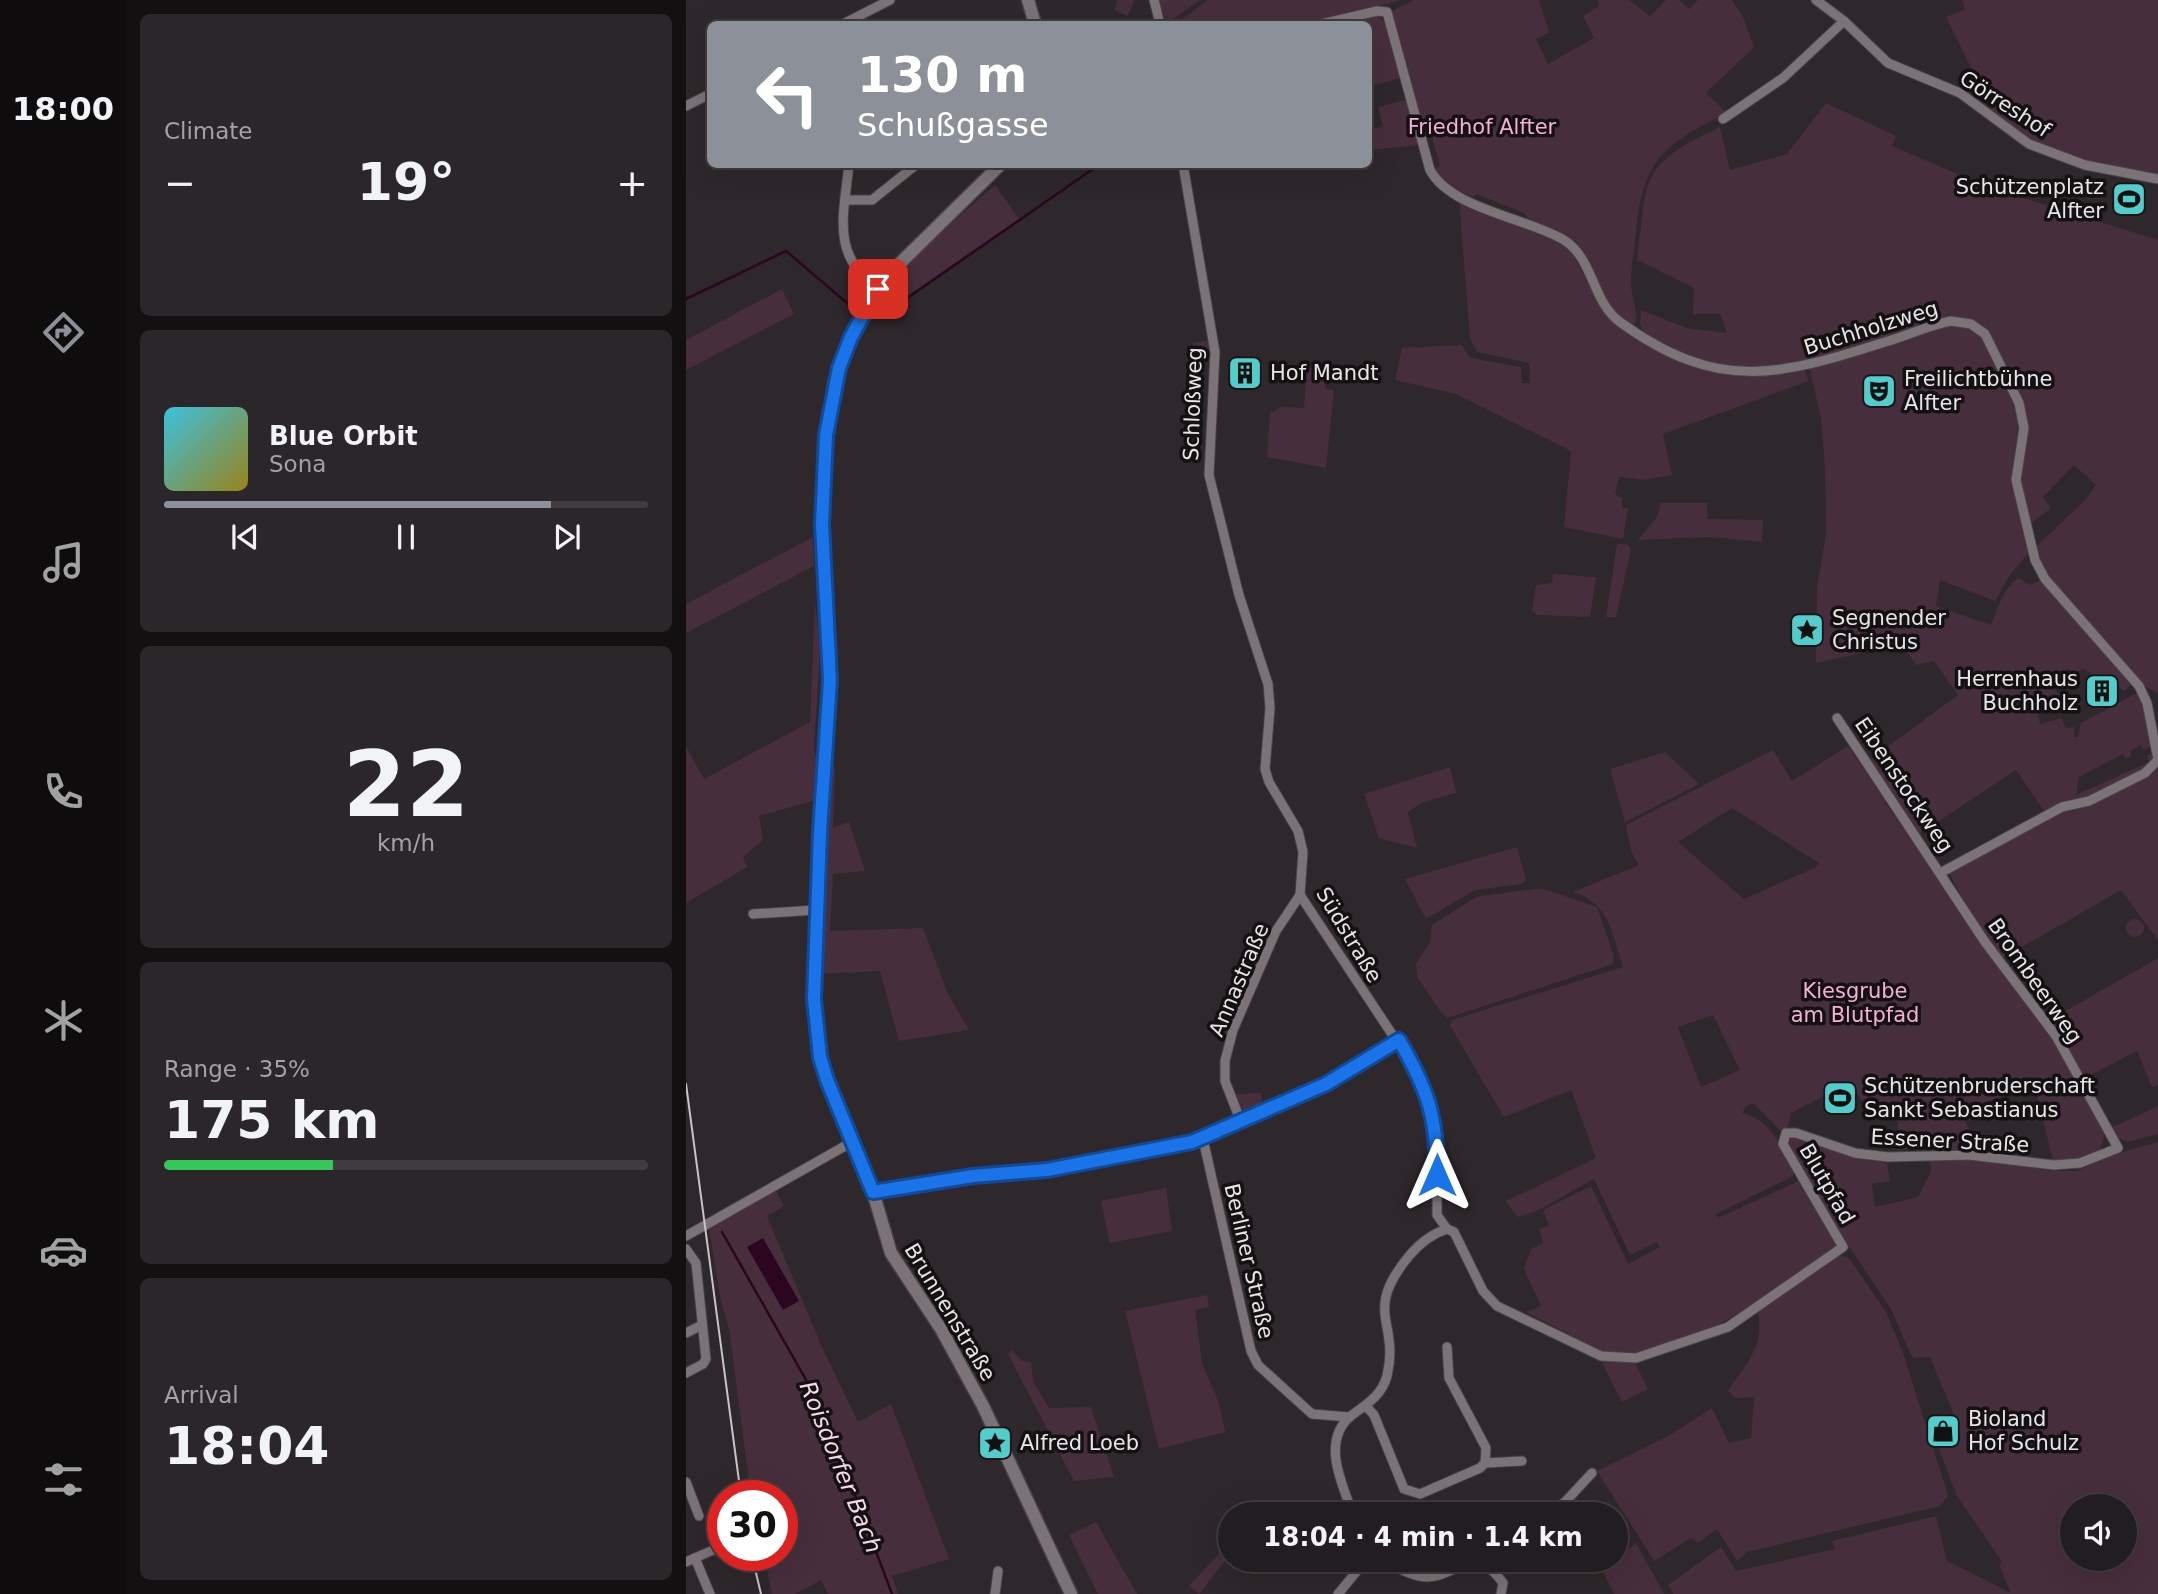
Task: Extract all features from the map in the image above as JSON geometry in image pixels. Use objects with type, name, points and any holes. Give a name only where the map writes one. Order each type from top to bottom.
[{"type":"street","points":[[849,21],[890,0]]},
{"type":"street","points":[[1028,0],[1034,21]]},
{"type":"street","points":[[1154,0],[1159,21]]},
{"type":"street","name":"Görreshof","points":[[1816,0],[1844,21],[1888,63],[1960,93],[2037,148],[2085,165],[2158,179]]},
{"type":"street","name":"Buchholzweg","points":[[1333,21],[1377,10],[1387,12],[1430,170],[1436,181],[1457,195],[1567,242],[1583,260],[1609,313],[1635,333],[1684,359],[1730,372],[1807,367],[1951,321],[1970,324],[1988,338],[2023,415],[2024,428],[2016,480],[2037,566],[2045,579],[2139,685],[2147,703],[2158,760],[2146,773],[2089,801],[2062,807],[1942,872]]},
{"type":"street","points":[[1724,119],[1783,78],[1844,21]]},
{"type":"street","points":[[686,106],[707,96]]},
{"type":"street","points":[[849,168],[843,227],[846,251],[859,272],[878,289]]},
{"type":"street","points":[[845,200],[872,200],[912,168]]},
{"type":"street","name":"Brunnenstraße","points":[[997,168],[977,191],[908,253],[878,289],[851,337],[839,368],[826,435],[822,524],[830,680],[816,910],[814,999],[820,1057],[873,1192],[891,1253],[941,1329],[983,1406],[1071,1594]]},
{"type":"street","name":"Schloßweg","points":[[1184,168],[1215,352],[1209,475],[1239,595],[1267,681]]},
{"type":"street","name":"Südstraße","points":[[1267,681],[1270,708],[1265,769],[1269,782],[1298,831],[1303,852],[1300,895],[1335,952],[1399,1040],[1419,1074],[1437,1133],[1437,1215],[1430,1235]]},
{"type":"street","name":"Eibenstockweg","points":[[1837,718],[1887,797],[1942,872]]},
{"type":"street","name":"Brombeerweg","points":[[1942,872],[1985,942],[2056,1035],[2118,1148]]},
{"type":"street","name":"Annastraße","points":[[1241,1122],[1225,1081],[1225,1061],[1233,1030],[1276,931],[1300,895]]},
{"type":"street","points":[[753,914],[816,910]]},
{"type":"street","points":[[873,1192],[973,1176],[1047,1170],[1203,1139],[1326,1084],[1399,1040]]},
{"type":"street","name":"Essener Straße","points":[[1783,1138],[1786,1133],[1797,1133],[1855,1153],[1877,1156],[1969,1155],[2054,1164],[2080,1163],[2118,1148]]},
{"type":"street","name":"Blutpfad","points":[[1447,1229],[1454,1231],[1483,1291],[1497,1306],[1601,1356],[1622,1358],[1657,1353],[1728,1327],[1843,1247],[1783,1144],[1783,1138]]},
{"type":"street","name":"Berliner Straße","points":[[1203,1139],[1251,1351],[1258,1365],[1312,1414],[1349,1417]]},
{"type":"street","points":[[686,1236],[852,1142]]},
{"type":"street","points":[[1349,1502],[1335,1465],[1336,1447],[1349,1417],[1378,1394],[1386,1377],[1388,1357],[1385,1293],[1391,1279],[1430,1235],[1447,1229],[1437,1215]]},
{"type":"street","points":[[686,1249],[696,1263],[706,1359],[703,1364],[686,1373]]},
{"type":"street","points":[[686,1333],[702,1325]]},
{"type":"street","points":[[1447,1347],[1449,1378],[1486,1448],[1485,1463]]},
{"type":"street","points":[[1366,1406],[1374,1415],[1404,1489],[1411,1494],[1420,1494],[1485,1463],[1522,1461]]},
{"type":"street","points":[[1565,1502],[1592,1473]]},
{"type":"street","points":[[686,1482],[699,1516]]},
{"type":"street","points":[[707,1554],[690,1560],[710,1594]]},
{"type":"street","points":[[995,1594],[998,1571]]},
{"type":"street","points":[[1338,1594],[1356,1572]]},
{"type":"street","points":[[1412,1572],[1428,1576],[1439,1572]]},
{"type":"street","points":[[1495,1572],[1503,1583],[1501,1594]]},
{"type":"green space","points":[[1118,0],[1134,0],[1128,16],[1114,10]]},
{"type":"green space","points":[[1158,0],[1200,0],[1170,21],[1166,21]]},
{"type":"green space","points":[[1208,0],[1401,0],[1322,21],[1179,21]]},
{"type":"green space","name":"Friedhof Alfter","points":[[1413,0],[1539,0],[1549,32],[1536,39],[1548,64],[1594,38],[1583,16],[1599,6],[1598,0],[1629,0],[1650,16],[1666,0],[1679,0],[1689,9],[1698,0],[1732,0],[1744,19],[1754,47],[1706,93],[1727,113],[1672,146],[1651,172],[1639,209],[1632,265],[1631,289],[1636,310],[1634,325],[1630,326],[1610,308],[1589,259],[1576,241],[1527,221],[1526,214],[1477,194],[1472,197],[1444,182],[1435,168],[1440,166],[1429,126],[1423,127],[1417,111],[1391,12]]},
{"type":"green space","points":[[1962,0],[2158,0],[2158,179],[2044,152],[1997,120],[1946,17],[1965,9]]},
{"type":"green space","points":[[1378,16],[1385,23],[1400,78],[1372,86],[1372,21],[1352,21]]},
{"type":"green space","points":[[1406,100],[1419,145],[1372,150],[1372,129],[1383,127],[1378,107]]},
{"type":"green space","name":"Kiesgrube am Blutpfad","points":[[1826,103],[1896,136],[1892,146],[1988,187],[2158,240],[2158,693],[2141,684],[2042,571],[2030,551],[2010,575],[1995,601],[1940,580],[1936,606],[1991,625],[2013,582],[2018,578],[2030,585],[2041,580],[2131,685],[2124,691],[2115,685],[2111,690],[2083,668],[2075,675],[2068,668],[2050,686],[2060,695],[2053,703],[2037,705],[2040,724],[2061,718],[2066,728],[2074,727],[2074,737],[2078,737],[2081,723],[2137,693],[2144,705],[2152,745],[2144,750],[2141,745],[2130,751],[2132,756],[2126,759],[2123,754],[2079,777],[2076,795],[2149,762],[2147,755],[2154,754],[2149,768],[2091,797],[2045,812],[2016,770],[1918,835],[1891,796],[1884,801],[2039,1022],[2048,1021],[2158,958],[2158,1085],[2152,1087],[2137,1051],[2081,1080],[2111,1128],[2158,1106],[2158,1134],[2127,1142],[2105,1132],[2100,1151],[2080,1161],[2053,1161],[2037,1095],[2023,1089],[1961,1111],[1979,1152],[1994,1161],[2051,1171],[2077,1171],[2112,1155],[2158,1142],[2158,1594],[1673,1594],[1668,1585],[1721,1547],[1736,1571],[1835,1549],[1832,1541],[1936,1516],[1947,1561],[2011,1593],[1999,1565],[2002,1562],[1957,1496],[1938,1446],[1961,1441],[1952,1410],[1930,1357],[1914,1358],[1911,1355],[1891,1309],[1844,1239],[1771,1293],[1720,1324],[1665,1347],[1635,1354],[1635,1363],[1648,1389],[1622,1402],[1594,1347],[1526,1312],[1541,1306],[1524,1269],[1531,1249],[1543,1243],[1539,1229],[1549,1225],[1543,1210],[1591,1186],[1628,1264],[1660,1247],[1657,1242],[1630,1255],[1594,1179],[1546,1206],[1517,1217],[1506,1201],[1596,1158],[1571,1090],[1504,1117],[1450,1026],[1452,1020],[1623,967],[1608,921],[1602,912],[1585,897],[1573,892],[1639,865],[1631,851],[1626,825],[1773,750],[1792,781],[1848,746],[1882,796],[1888,791],[1868,761],[1958,695],[1934,661],[1916,665],[1902,644],[1816,663],[1817,587],[1826,534],[1825,468],[1821,418],[1809,366],[1765,370],[1709,365],[1645,335],[1640,324],[1641,310],[1687,328],[1727,333],[1720,314],[1693,314],[1694,288],[1637,260],[1646,192],[1651,177],[1660,164],[1693,141],[1720,127],[1730,170],[1787,154]],"holes":[[[2074,465],[2096,485],[2085,500],[2036,547],[2030,524],[2051,508],[2043,497]],[[1732,808],[1819,863],[1816,867],[1744,899],[1678,842]],[[1713,1015],[1740,1070],[1701,1087],[1678,1027]],[[1850,1083],[1865,1105],[1898,1119],[1897,1150],[1929,1147],[1931,1171],[1918,1197],[1875,1207],[1872,1184],[1890,1181],[1887,1163],[1853,1157],[1794,1137],[1787,1142],[1805,1178],[1718,1218],[1716,1214],[1793,1176],[1794,1171],[1774,1135],[1761,1122],[1742,1113],[1747,1105],[1754,1104],[1781,1131],[1788,1127],[1791,1113]]]},
{"type":"green space","points":[[995,185],[1019,219],[882,313],[873,314],[913,260]]},
{"type":"green space","points":[[1459,200],[1562,245],[1577,261],[1596,299],[1609,316],[1634,337],[1667,355],[1702,369],[1734,376],[1760,376],[1804,370],[1809,381],[1663,434],[1672,475],[1643,480],[1619,477],[1615,494],[1622,498],[1622,508],[1628,508],[1623,539],[1564,527],[1571,451],[1456,394],[1395,380],[1402,348],[1462,345],[1470,358],[1521,367],[1522,383],[1530,383],[1529,363],[1477,352],[1470,338]]},
{"type":"green space","points":[[782,289],[794,314],[686,370],[686,340]]},
{"type":"green space","points":[[1210,340],[1213,359],[1197,364],[1193,343]]},
{"type":"green space","points":[[1249,358],[1263,365],[1262,384],[1250,382]]},
{"type":"green space","points":[[1297,365],[1326,370],[1325,389],[1334,390],[1326,468],[1267,457],[1270,413],[1282,407],[1304,408],[1306,375],[1296,374]]},
{"type":"green space","points":[[1661,503],[1707,503],[1708,519],[1763,520],[1762,542],[1709,537],[1638,540],[1657,517]]},
{"type":"green space","points":[[813,537],[814,566],[686,633],[686,604]]},
{"type":"green space","points":[[1617,544],[1627,544],[1631,549],[1616,617],[1606,617]]},
{"type":"green space","points":[[1553,574],[1596,577],[1590,617],[1537,615],[1532,611],[1536,585],[1552,583]]},
{"type":"green space","points":[[815,601],[820,650],[814,749],[818,766],[816,800],[759,816],[763,840],[743,857],[747,867],[686,903],[686,746],[704,779],[810,722]]},
{"type":"green space","points":[[831,749],[835,772],[833,828],[849,822],[865,871],[833,874],[830,931],[923,928],[948,994],[969,1030],[899,1041],[880,971],[819,974],[827,779]]},
{"type":"green space","points":[[1665,752],[1699,784],[1625,822],[1610,769]]},
{"type":"green space","points":[[1450,767],[1456,793],[1421,803],[1408,812],[1417,848],[1379,838],[1364,794]]},
{"type":"green space","points":[[2158,768],[2158,940],[2121,890],[2001,959],[1974,919],[1949,873],[2055,814],[2093,805],[2151,775]]},
{"type":"green space","points":[[1517,847],[1526,880],[1522,884],[1475,890],[1426,919],[1405,879]]},
{"type":"green space","points":[[1541,888],[1597,907],[1614,956],[1613,964],[1447,1018],[1417,977],[1416,964],[1430,942],[1432,925],[1476,897]]},
{"type":"green space","points":[[2135,919],[2141,922],[2144,928],[2141,934],[2135,937],[2129,934],[2126,928],[2129,922]]},
{"type":"green space","points":[[1261,1093],[1262,1106],[1249,1112],[1242,1108],[1235,1094]]},
{"type":"green space","points":[[1166,1188],[1172,1231],[1110,1243],[1101,1201]]},
{"type":"green space","points":[[776,1191],[784,1206],[767,1216],[822,1347],[858,1422],[891,1404],[949,1559],[892,1576],[898,1594],[828,1594],[821,1580],[795,1594],[772,1594],[767,1571],[798,1571],[798,1480],[749,1480],[729,1329],[720,1297],[709,1228]]},
{"type":"green space","points":[[1839,1255],[1849,1258],[1886,1312],[1903,1353],[1948,1495],[1940,1506],[1747,1552],[1737,1561],[1717,1529],[1698,1543],[1691,1538],[1654,1561],[1628,1520],[1628,1502],[1617,1502],[1597,1471],[1672,1434],[1712,1408],[1729,1443],[1751,1438],[1754,1397],[1735,1398],[1728,1391],[1757,1344],[1757,1311]]},
{"type":"green space","points":[[1207,1295],[1209,1307],[1195,1310],[1202,1363],[1219,1403],[1225,1432],[1159,1449],[1125,1311]]},
{"type":"green space","points":[[1012,1350],[1022,1361],[1031,1362],[1033,1381],[1049,1408],[1091,1407],[1114,1477],[1074,1481],[1008,1354]]},
{"type":"green space","points":[[1096,1522],[1137,1594],[1098,1594],[1069,1535]]},
{"type":"green space","points":[[1636,1543],[1664,1594],[1614,1594],[1603,1572],[1628,1572],[1628,1549]]},
{"type":"green space","points":[[1218,1555],[1218,1569],[1199,1594],[1189,1586]]},
{"type":"shaded area","points":[[763,1238],[799,1301],[783,1310],[747,1247]]},
{"type":"waterway","points":[[871,318],[880,317],[1094,168]]},
{"type":"waterway","points":[[686,299],[786,251],[854,309]]},
{"type":"waterway","name":"Roisdorfer Bach","points":[[722,1232],[822,1408],[892,1594]]},
{"type":"tram line","points":[[686,1084],[739,1480]]},
{"type":"tram line","points":[[756,1571],[761,1594]]},
{"type":"place","name":"Schützenplatz Alfter","points":[[2129,199]]},
{"type":"place","name":"Hof Mandt","points":[[1245,373]]},
{"type":"place","name":"Freilichtbühne Alfter","points":[[1879,391]]},
{"type":"place","name":"Segnender Christus","points":[[1807,630]]},
{"type":"place","name":"Herrenhaus Buchholz","points":[[2102,691]]},
{"type":"place","name":"Schützenbruderschaft Sankt Sebastianus","points":[[1840,1098]]},
{"type":"place","name":"Bioland Hof Schulz","points":[[1943,1431]]},
{"type":"place","name":"Alfred Loeb","points":[[995,1443]]},
{"type":"route","points":[[878,289],[851,337],[839,368],[826,435],[822,524],[830,680],[820,832],[814,999],[820,1057],[827,1080],[873,1192],[973,1176],[1047,1170],[1203,1139],[1326,1084],[1399,1040],[1419,1074],[1433,1111],[1437,1133],[1437,1175]]}]
